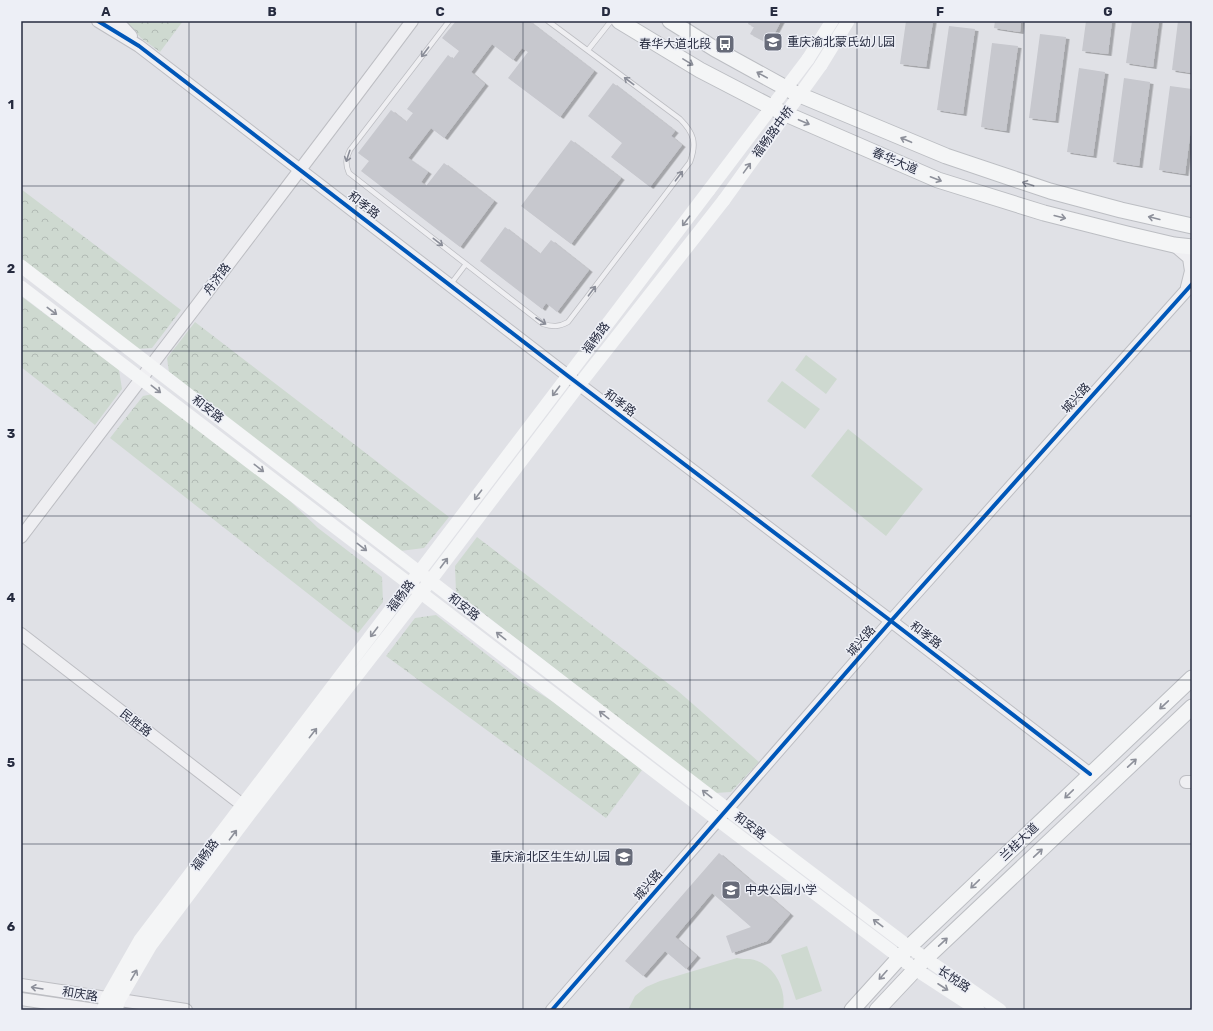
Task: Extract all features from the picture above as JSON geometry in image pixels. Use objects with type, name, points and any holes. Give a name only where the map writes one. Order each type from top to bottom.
[{"type":"main road","name":"春华大道","points":[[619,21],[700,70],[779,112],[938,180],[1044,213],[1174,245],[1192,247]]},
{"type":"main road","name":"春华大道","points":[[670,21],[716,49],[795,93],[946,156],[1050,191],[1187,224]]},
{"type":"main road","name":"福畅路中桥","points":[[709,190],[808,59],[832,21]]},
{"type":"main road","name":"福畅路中桥","points":[[724,200],[821,65],[848,21]]},
{"type":"main road","name":"福畅路","points":[[247,809],[410,584],[709,190]]},
{"type":"main road","name":"福畅路","points":[[111,1005],[140,940],[421,593],[579,385],[724,200]]},
{"type":"main road","name":"和安路","points":[[21,266],[727,809],[904,952]]},
{"type":"main road","name":"和安路","points":[[21,287],[718,820],[904,952]]},
{"type":"main road","name":"兰桂大道","points":[[852,1010],[904,952],[1192,678]]},
{"type":"main road","name":"兰桂大道","points":[[877,1010],[920,964],[1192,707]]},
{"type":"main road","name":"长悦路","points":[[904,952],[978,1010]]},
{"type":"main road","name":"长悦路","points":[[920,964],[1000,1010]]},
{"type":"street","points":[[98,21],[139,46]]},
{"type":"street","points":[[117,21],[139,46]]},
{"type":"street","name":"舟济路","points":[[21,537],[412,21]]},
{"type":"street","name":"和孝路","points":[[139,46],[301,169],[579,385],[891,621],[1090,774]]},
{"type":"street","points":[[1174,245],[1188,258],[1191,270],[1190,285]]},
{"type":"street","name":"城兴路","points":[[552,1010],[891,621],[1190,285]]},
{"type":"street","name":"民胜路","points":[[21,634],[247,809]]},
{"type":"street","name":"和庆路","points":[[21,986],[111,1005],[186,1010]]},
{"type":"street","name":"和庆路","points":[[21,999],[96,1010]]},
{"type":"lane","points":[[449,21],[350,150],[346,158],[346,166],[349,173],[543,324],[553,327],[561,326],[568,322],[690,162],[694,144],[688,127],[680,118],[548,21]]},
{"type":"lane","points":[[588,50],[611,21]]},
{"type":"lane","points":[[450,285],[466,264]]},
{"type":"green space","points":[[125,21],[183,21],[160,52],[141,38]]},
{"type":"green space","points":[[21,189],[181,310],[152,348],[137,349],[21,259]]},
{"type":"green space","points":[[21,296],[119,370],[122,389],[95,425],[21,367]]},
{"type":"green space","points":[[195,322],[449,517],[424,548],[400,551],[169,372],[167,358]]},
{"type":"green space","points":[[806,355],[837,379],[826,394],[795,370]]},
{"type":"green space","points":[[782,381],[820,409],[805,429],[767,401]]},
{"type":"green space","points":[[153,394],[289,500],[318,528],[382,577],[383,602],[358,633],[110,438],[143,396]]},
{"type":"green space","points":[[848,429],[923,489],[886,536],[811,476]]},
{"type":"green space","points":[[477,537],[678,691],[759,762],[731,792],[715,793],[456,592],[455,566]]},
{"type":"green space","points":[[436,615],[523,683],[552,701],[642,770],[606,818],[386,656],[415,618]]},
{"type":"green space","points":[[807,946],[822,991],[796,1000],[781,955]]},
{"type":"green space","points":[[737,958],[758,961],[772,971],[781,985],[784,1002],[783,1010],[628,1010],[635,996],[646,987],[660,981]]},
{"type":"building","points":[[456,21],[529,21],[594,71],[560,117],[508,78],[528,52],[522,48],[513,60],[492,44],[471,72],[485,84],[444,138],[431,128],[408,158],[428,172],[421,182],[426,186],[444,163],[494,201],[460,247],[361,171],[369,161],[358,153],[391,110],[406,122],[413,113],[407,109],[448,55],[453,59],[459,51],[442,38]]},
{"type":"building","points":[[749,21],[781,21],[769,44],[750,34],[754,27],[748,24]]},
{"type":"building","points":[[906,21],[933,21],[926,67],[900,64]]},
{"type":"building","points":[[995,21],[1021,21],[1020,32],[994,28]]},
{"type":"building","points":[[1086,21],[1112,21],[1108,54],[1082,51]]},
{"type":"building","points":[[1132,21],[1159,21],[1153,67],[1126,63]]},
{"type":"building","points":[[1178,21],[1192,21],[1192,73],[1172,70]]},
{"type":"building","points":[[949,26],[975,29],[963,114],[937,110]]},
{"type":"building","points":[[1040,34],[1066,37],[1055,121],[1029,118]]},
{"type":"building","points":[[992,43],[1018,46],[1006,131],[981,127]]},
{"type":"building","points":[[1079,68],[1105,72],[1093,156],[1067,152]]},
{"type":"building","points":[[1124,78],[1150,82],[1139,166],[1113,162]]},
{"type":"building","points":[[613,83],[675,131],[671,136],[682,145],[650,187],[611,157],[622,143],[588,116]]},
{"type":"building","points":[[1170,86],[1192,89],[1192,121],[1185,174],[1159,170]]},
{"type":"building","points":[[571,140],[621,178],[571,244],[521,206]]},
{"type":"building","points":[[505,227],[540,254],[551,240],[589,270],[557,312],[546,303],[542,309],[480,261]]},
{"type":"building","points":[[719,853],[790,914],[767,941],[732,953],[726,936],[751,927],[712,893],[675,937],[697,956],[686,969],[665,951],[643,976],[625,961]]},
{"type":"cycle path","points":[[98,21],[139,46],[568,376],[1090,774]]},
{"type":"cycle path","points":[[552,1010],[891,621],[1192,284]]},
{"type":"place","name":"重庆渝北蒙氏幼儿园","points":[[773,42]]},
{"type":"place","name":"春华大道北段","points":[[725,44]]},
{"type":"place","name":"重庆渝北区生生幼儿园","points":[[624,857]]},
{"type":"place","name":"中央公园小学","points":[[731,890]]}]
